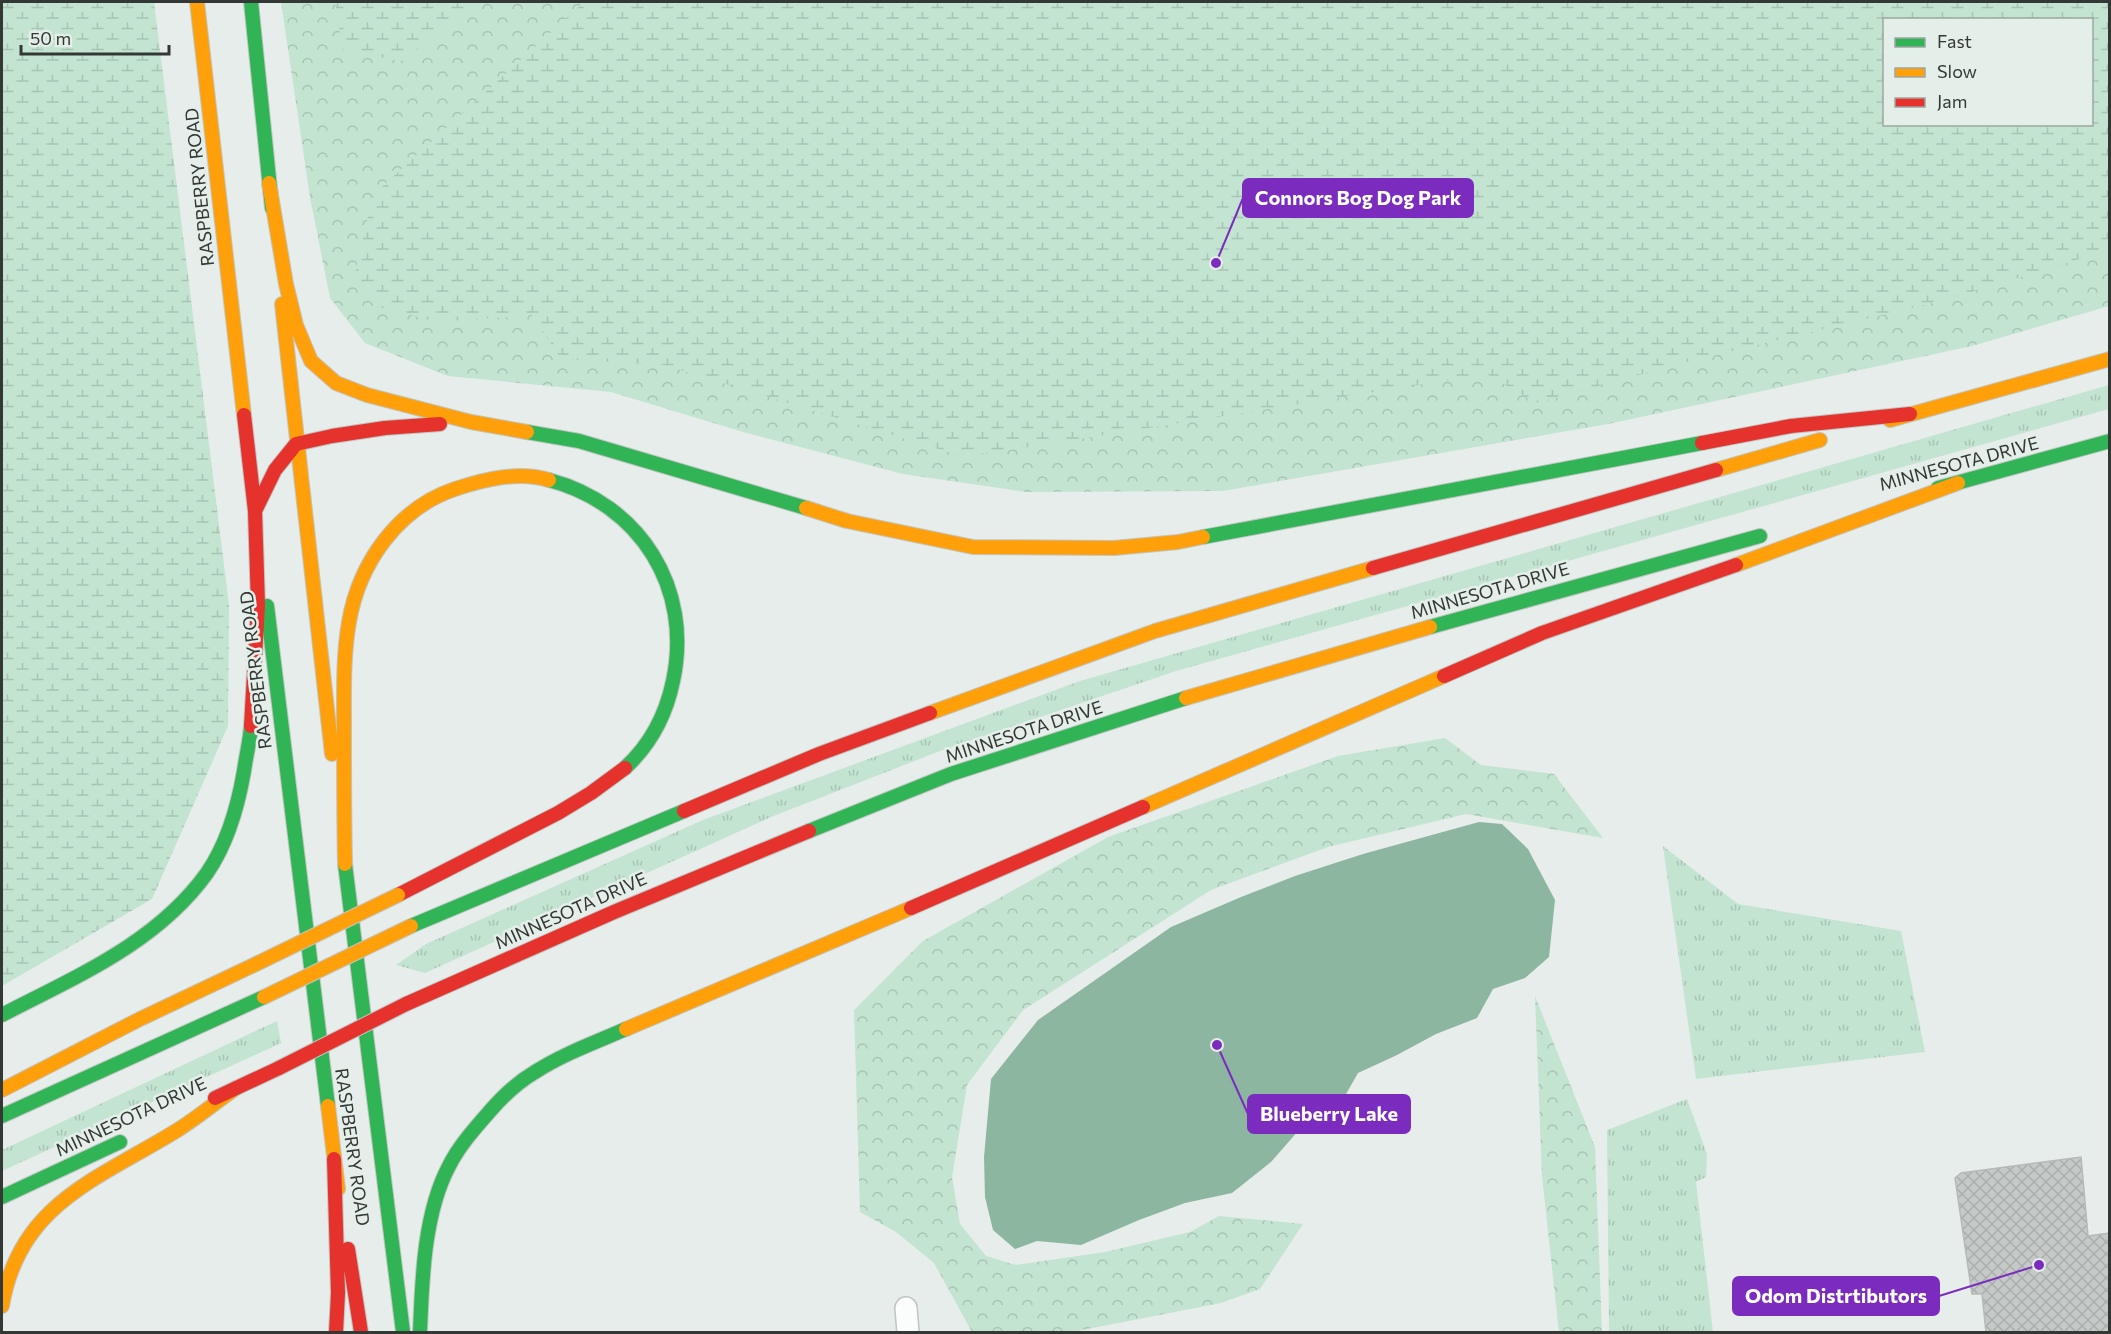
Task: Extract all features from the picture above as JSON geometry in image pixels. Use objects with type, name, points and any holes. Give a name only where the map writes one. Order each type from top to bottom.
[{"type":"main road","name":"RASPBERRY ROAD","points":[[197,2],[255,512],[334,1159],[361,1332]]},
{"type":"main road","name":"RASPBERRY ROAD","points":[[251,2],[296,444],[403,1332]]},
{"type":"main road","points":[[269,183],[286,284],[296,324],[311,362],[336,383],[367,395],[471,422],[579,441],[847,521],[972,547],[1114,548],[1178,542],[1791,426],[1910,414]]},
{"type":"main road","points":[[2,1116],[264,997],[411,926],[819,754],[1155,631],[1835,435],[2109,359]]},
{"type":"main road","points":[[2,1015],[99,965],[138,941],[174,910],[207,873],[228,832],[240,792],[251,731],[258,604],[255,512],[275,470],[296,444],[385,428],[471,422]]},
{"type":"main road","name":"MINNESOTA DRIVE","points":[[1811,522],[2109,441]]},
{"type":"main road","points":[[2,1090],[140,1019],[398,896],[568,807],[626,769],[647,745],[664,712],[673,683],[678,653],[678,625],[674,603],[664,575],[652,552],[632,526],[613,510],[568,484],[541,478],[511,476],[483,480],[450,489],[422,504],[399,522],[382,542],[367,568],[354,601],[345,642],[343,708],[345,864]]},
{"type":"main road","points":[[420,1332],[422,1274],[431,1224],[444,1177],[462,1147],[505,1096],[533,1073],[566,1055],[965,885],[1542,633],[1781,550],[1958,483]]},
{"type":"main road","name":"MINNESOTA DRIVE","points":[[173,1117],[279,1068],[406,1004],[528,948],[666,889],[948,775],[1151,709],[1428,626],[1777,531]]},
{"type":"main road","points":[[2,1306],[6,1283],[20,1250],[53,1209],[80,1188],[179,1130],[236,1088]]},
{"type":"main road","name":"MINNESOTA DRIVE","points":[[2,1197],[130,1137]]},
{"type":"main road","points":[[334,1159],[338,1293],[336,1332]]},
{"type":"street","points":[[906,1308],[908,1332]]},
{"type":"green space","points":[[2,2],[154,2],[229,605],[228,726],[152,899],[2,986]]},
{"type":"green space","points":[[281,2],[2109,2],[2109,306],[1972,346],[1608,424],[1223,491],[1026,492],[903,474],[743,432],[611,392],[448,376],[365,343],[330,298],[310,197]]},
{"type":"green space","points":[[335,2],[476,2],[401,61],[343,51]]},
{"type":"green space","points":[[584,2],[2109,2],[2109,250],[1949,299],[1698,359],[1536,403],[1487,374],[965,457],[664,365],[561,359],[532,315],[438,322],[382,308],[353,282],[373,195]]},
{"type":"green space","points":[[2109,385],[2109,409],[1176,671],[940,751],[771,817],[425,973],[396,965],[426,944],[703,820],[1080,681]]},
{"type":"green space","points":[[1445,738],[1481,765],[1554,774],[1603,838],[1466,814],[1328,847],[1211,890],[1023,1010],[967,1085],[952,1177],[960,1224],[986,1256],[1016,1265],[1105,1252],[1190,1232],[1219,1216],[1303,1224],[1260,1289],[1221,1303],[1072,1332],[972,1332],[934,1263],[896,1232],[860,1212],[854,1010],[923,941],[1108,837],[1338,756]]},
{"type":"green space","points":[[1663,846],[1738,904],[1901,931],[1925,1052],[1696,1079]]},
{"type":"green space","points":[[1535,996],[1595,1147],[1602,1332],[1559,1332],[1542,1176]]},
{"type":"green space","points":[[277,1021],[281,1043],[2,1171],[2,1150]]},
{"type":"green space","points":[[1687,1099],[1707,1154],[1706,1177],[1696,1182],[1713,1332],[1609,1332],[1607,1130]]},
{"type":"shaded area","points":[[1479,822],[1502,824],[1528,849],[1555,900],[1549,957],[1525,978],[1493,989],[1477,1018],[1436,1034],[1358,1073],[1342,1101],[1313,1114],[1271,1162],[1232,1193],[1185,1203],[1081,1245],[1037,1241],[1015,1249],[993,1230],[985,1197],[984,1157],[991,1079],[1038,1020],[1171,927],[1295,876],[1363,854]]},
{"type":"building","points":[[2081,1157],[2088,1236],[2109,1233],[2109,1332],[1986,1332],[1982,1294],[1972,1294],[1955,1178],[1961,1173]]},
{"type":"traffic: fast","points":[[251,2],[272,208]]},
{"type":"traffic: fast","points":[[527,432],[579,441],[806,508]]},
{"type":"traffic: fast","points":[[1938,488],[2110,441]]},
{"type":"traffic: fast","points":[[1203,537],[1702,443]]},
{"type":"traffic: fast","points":[[549,480],[581,492],[610,508],[633,530],[653,555],[667,583],[675,614],[677,647],[673,681],[662,717],[650,739],[625,768]]},
{"type":"traffic: fast","points":[[1430,627],[1760,536]]},
{"type":"traffic: fast","points":[[267,606],[328,1106]]},
{"type":"traffic: fast","points":[[809,831],[951,774],[1186,698]]},
{"type":"traffic: fast","points":[[2,1015],[113,956],[139,939],[187,898],[214,862],[231,824],[244,771],[251,726]]},
{"type":"traffic: fast","points":[[411,926],[684,811]]},
{"type":"traffic: fast","points":[[345,864],[403,1332]]},
{"type":"traffic: fast","points":[[2,1116],[264,997]]},
{"type":"traffic: fast","points":[[420,1332],[423,1269],[429,1225],[441,1184],[458,1151],[495,1105],[523,1080],[557,1060],[626,1029]]},
{"type":"traffic: fast","points":[[2,1197],[120,1142]]},
{"type":"traffic: slow","points":[[197,2],[244,415]]},
{"type":"traffic: slow","points":[[269,183],[286,284],[296,325],[311,361],[336,383],[367,395],[471,422],[527,432]]},
{"type":"traffic: slow","points":[[282,304],[332,754]]},
{"type":"traffic: slow","points":[[1890,420],[2110,359]]},
{"type":"traffic: slow","points":[[1716,470],[1820,440]]},
{"type":"traffic: slow","points":[[345,864],[344,674],[346,648],[354,600],[372,559],[384,540],[399,524],[416,509],[434,498],[466,485],[502,477],[525,476],[549,480]]},
{"type":"traffic: slow","points":[[1736,565],[1958,483]]},
{"type":"traffic: slow","points":[[806,508],[847,521],[973,547],[1114,548],[1178,542],[1203,537]]},
{"type":"traffic: slow","points":[[930,713],[1155,631],[1373,568]]},
{"type":"traffic: slow","points":[[1186,698],[1430,627]]},
{"type":"traffic: slow","points":[[1143,807],[1444,676]]},
{"type":"traffic: slow","points":[[256,964],[398,895]]},
{"type":"traffic: slow","points":[[626,1029],[911,908]]},
{"type":"traffic: slow","points":[[264,997],[411,926]]},
{"type":"traffic: slow","points":[[2,1090],[140,1019],[256,964]]},
{"type":"traffic: slow","points":[[2,1306],[11,1271],[25,1242],[44,1218],[66,1198],[91,1181],[176,1131],[236,1088]]},
{"type":"traffic: slow","points":[[328,1106],[338,1189]]},
{"type":"traffic: jam","points":[[1702,443],[1791,426],[1910,414]]},
{"type":"traffic: jam","points":[[244,415],[255,511]]},
{"type":"traffic: jam","points":[[251,726],[258,605],[255,511],[275,470],[296,444],[385,428],[440,424]]},
{"type":"traffic: jam","points":[[1373,568],[1716,470]]},
{"type":"traffic: jam","points":[[1444,676],[1542,633],[1736,565]]},
{"type":"traffic: jam","points":[[684,811],[819,754],[930,713]]},
{"type":"traffic: jam","points":[[398,895],[558,813],[625,768]]},
{"type":"traffic: jam","points":[[911,908],[1143,807]]},
{"type":"traffic: jam","points":[[406,1004],[614,912],[809,831]]},
{"type":"traffic: jam","points":[[279,1068],[406,1004]]},
{"type":"traffic: jam","points":[[215,1098],[279,1068]]},
{"type":"traffic: jam","points":[[334,1159],[338,1293],[336,1332]]},
{"type":"traffic: jam","points":[[348,1249],[361,1332]]},
{"type":"place","name":"Connors Bog Dog Park","points":[[1216,263]]},
{"type":"place","name":"Blueberry Lake","points":[[1217,1045]]},
{"type":"place","name":"Odom Distrtibutors","points":[[2039,1265]]}]
